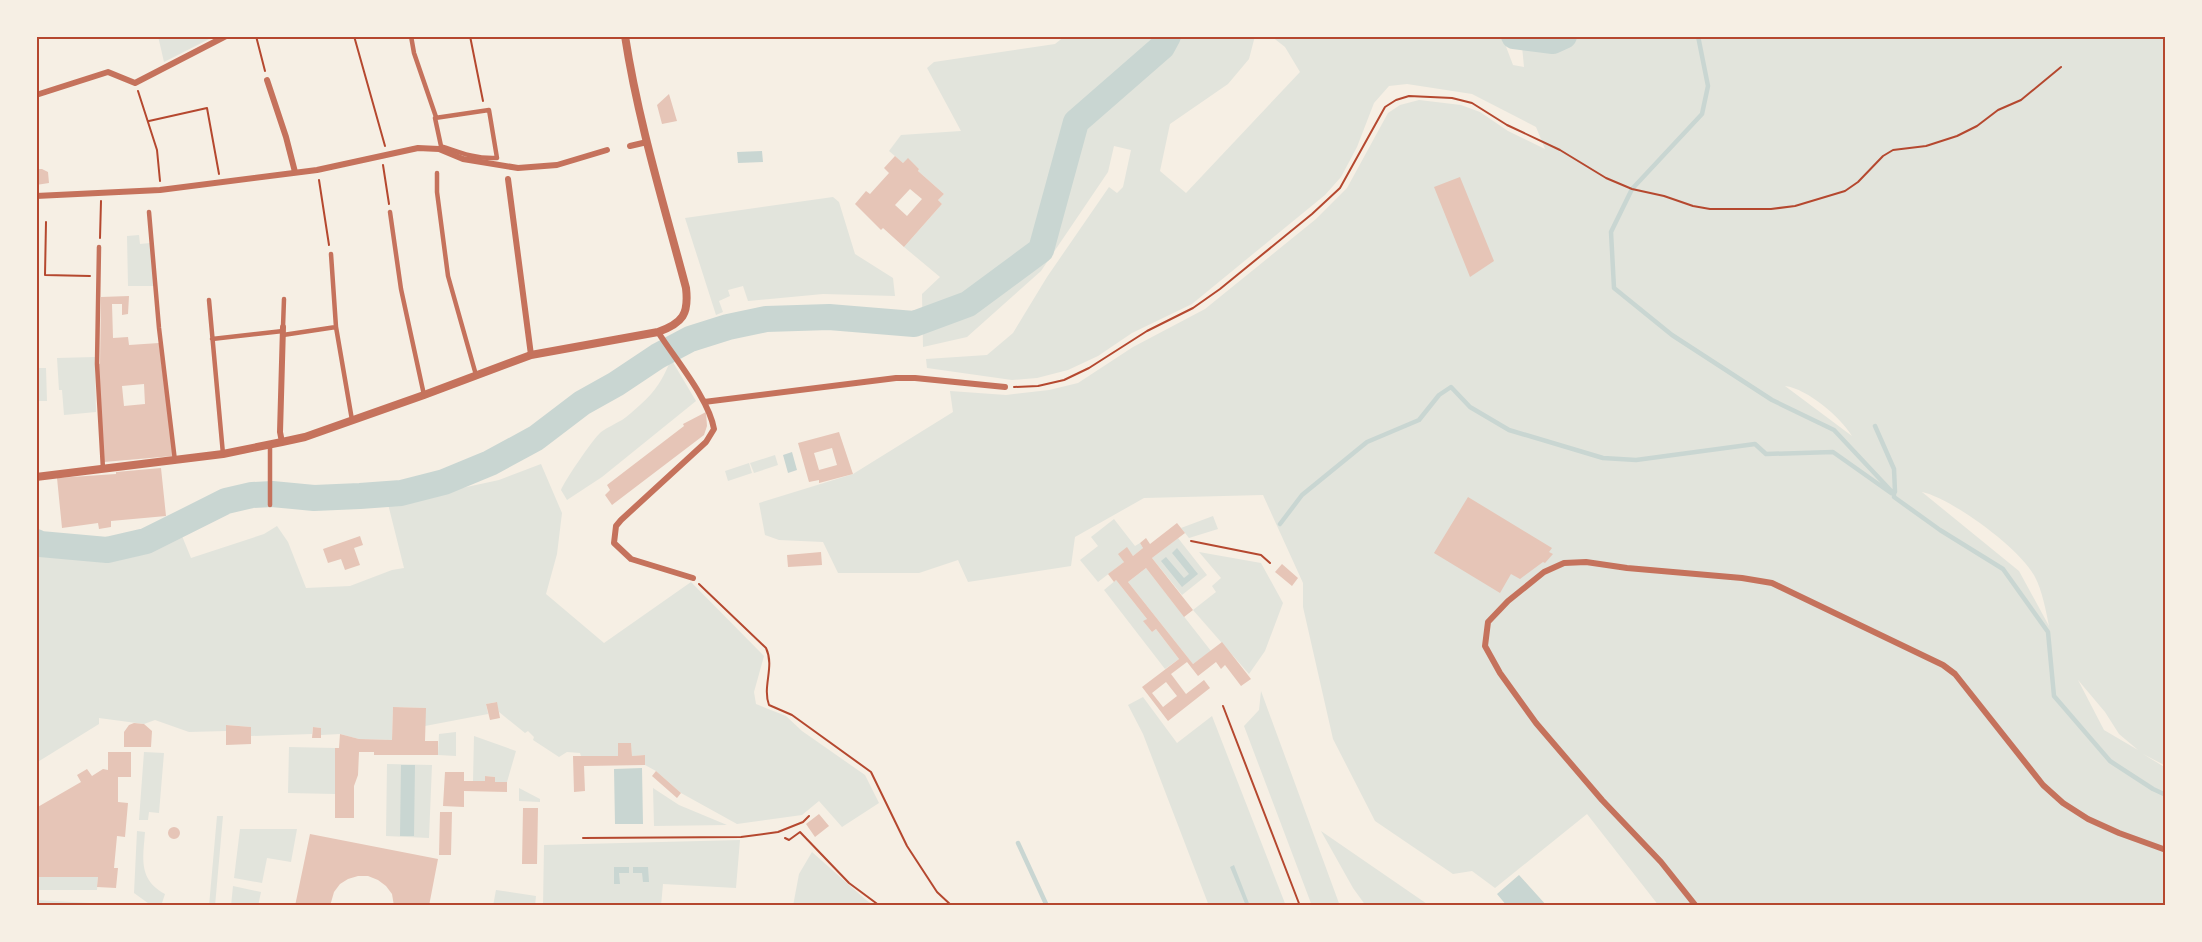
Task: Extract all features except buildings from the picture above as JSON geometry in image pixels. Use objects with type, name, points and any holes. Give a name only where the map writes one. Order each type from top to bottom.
[{"type":"street","points":[[36,95],[108,72],[135,83],[226,36]]},
{"type":"street","points":[[411,36],[414,53],[436,117],[441,147],[467,156],[497,158],[489,110],[436,117]]},
{"type":"street","points":[[36,477],[175,461],[270,445],[352,420],[531,355],[658,332],[673,326],[686,311],[688,301],[686,288],[647,142],[624,36]]},
{"type":"street","points":[[267,80],[295,172]]},
{"type":"street","points":[[630,146],[647,142]]},
{"type":"street","points":[[36,196],[160,190],[317,170],[418,148],[439,149],[463,159],[518,168],[557,165],[607,150]]},
{"type":"street","points":[[437,173],[437,192],[448,276],[476,376]]},
{"type":"street","points":[[508,179],[531,355]]},
{"type":"street","points":[[148,212],[175,461]]},
{"type":"street","points":[[390,212],[401,289],[424,395]]},
{"type":"street","points":[[99,247],[97,364],[103,469]]},
{"type":"street","points":[[330,254],[336,327],[352,420]]},
{"type":"street","points":[[282,442],[280,432],[284,299]]},
{"type":"street","points":[[209,300],[223,454]]},
{"type":"street","points":[[212,339],[336,327]]},
{"type":"street","points":[[658,332],[704,402],[712,418],[714,429],[710,436],[621,520],[616,526],[614,543],[631,559],[693,578]]},
{"type":"street","points":[[704,402],[896,378],[1005,387]]},
{"type":"street","points":[[270,445],[270,505]]},
{"type":"street","points":[[1696,906],[1661,862],[1602,800],[1536,723],[1500,673],[1485,646],[1488,622],[1508,601],[1544,573],[1564,562],[1586,562],[1772,583],[1943,665],[1955,674],[2043,785],[2063,803],[2088,819],[2166,850]]},
{"type":"path","points":[[256,36],[267,80]]},
{"type":"path","points":[[354,36],[387,154]]},
{"type":"path","points":[[470,36],[484,111]]},
{"type":"path","points":[[1005,387],[1038,386],[1064,380],[1089,368],[1137,337],[1202,302],[1296,228],[1340,188],[1385,107],[1409,96],[1452,98],[1472,104],[1507,125],[1560,150],[1606,178],[1632,189],[1664,196],[1693,206],[1771,209],[1795,206],[1845,191],[1858,182],[1883,156],[1893,150],[1926,147],[1957,136],[1977,126],[1998,110],[2021,100],[2061,67]]},
{"type":"path","points":[[135,83],[157,150],[160,190]]},
{"type":"path","points":[[149,121],[207,108],[221,182]]},
{"type":"path","points":[[382,159],[390,212]]},
{"type":"path","points":[[317,170],[330,254]]},
{"type":"path","points":[[92,200],[101,200],[99,247]]},
{"type":"path","points":[[46,222],[45,275],[99,276]]},
{"type":"path","points":[[1191,541],[1262,555],[1270,563]]},
{"type":"path","points":[[693,578],[766,648],[771,658],[765,695],[769,705],[792,715],[871,772],[907,846],[937,892],[952,906]]},
{"type":"path","points":[[1223,706],[1300,906]]},
{"type":"path","points":[[584,838],[741,837],[778,832],[803,822],[809,816]]},
{"type":"path","points":[[785,838],[789,840],[800,832],[849,883],[880,906]]},
{"type":"shaded area","points":[[158,36],[215,36],[164,62]]},
{"type":"shaded area","points":[[1065,36],[1255,36],[1249,59],[1228,84],[1170,124],[1160,171],[1186,193],[1300,72],[1285,47],[1271,36],[1502,36],[1513,65],[1524,67],[1521,36],[2166,36],[2166,766],[2143,754],[2166,768],[2166,906],[1659,906],[1587,814],[1495,888],[1472,871],[1453,874],[1375,821],[1333,739],[1303,607],[1303,583],[1263,495],[1144,498],[1075,537],[1071,566],[968,582],[958,560],[919,573],[838,573],[823,542],[779,540],[765,535],[759,503],[853,474],[953,412],[950,391],[1006,395],[1049,390],[1078,383],[1133,347],[1205,309],[1316,219],[1347,188],[1388,113],[1400,105],[1419,100],[1461,105],[1480,112],[1508,131],[1545,149],[1536,127],[1472,94],[1407,84],[1389,86],[1374,103],[1357,147],[1341,177],[1325,195],[1192,304],[1132,333],[1098,356],[1068,370],[1037,378],[1012,380],[927,368],[926,359],[987,355],[1013,333],[1047,277],[1109,187],[1117,193],[1123,187],[1131,150],[1114,146],[1108,172],[1041,271],[967,337],[923,347],[922,294],[940,277],[904,247],[942,204],[938,200],[944,194],[908,159],[903,163],[889,151],[901,135],[961,131],[927,68],[934,62],[1055,44]],"holes":[[[1785,386],[1803,392],[1823,405],[1852,436]],[[1922,492],[1935,496],[1967,514],[2015,552],[2035,577],[2044,601],[2049,626],[2019,571]],[[2078,680],[2105,712],[2119,734],[2138,750],[2104,730]]]},
{"type":"shaded area","points":[[762,151],[763,162],[738,163],[737,152]]},
{"type":"shaded area","points":[[833,197],[839,202],[855,254],[893,278],[895,296],[823,294],[748,301],[743,286],[728,290],[730,296],[719,301],[723,312],[716,315],[685,218]]},
{"type":"shaded area","points":[[139,235],[140,244],[150,243],[154,286],[128,286],[127,236]]},
{"type":"shaded area","points":[[95,357],[96,412],[64,415],[62,390],[59,390],[57,358]]},
{"type":"shaded area","points":[[671,359],[696,401],[602,477],[567,500],[561,490],[586,451],[601,432],[624,418],[655,390]]},
{"type":"shaded area","points":[[36,368],[46,368],[47,401],[36,401]]},
{"type":"shaded area","points":[[792,452],[797,470],[788,473],[783,455]]},
{"type":"shaded area","points":[[775,455],[778,465],[754,473],[750,463]]},
{"type":"shaded area","points":[[749,463],[752,473],[728,481],[725,471]]},
{"type":"shaded area","points":[[541,464],[562,513],[557,554],[546,594],[604,643],[691,582],[764,656],[754,692],[756,704],[786,716],[802,731],[865,775],[879,803],[842,827],[819,801],[802,815],[737,824],[681,793],[656,771],[645,765],[645,755],[632,756],[631,743],[618,744],[618,756],[581,756],[580,753],[567,752],[559,757],[533,740],[534,737],[528,731],[525,733],[499,712],[496,702],[486,704],[488,714],[425,726],[425,708],[393,707],[392,740],[359,739],[340,734],[321,735],[321,728],[313,727],[312,734],[251,736],[251,727],[227,725],[226,731],[189,732],[155,720],[144,724],[99,718],[99,724],[36,763],[36,554],[109,561],[182,536],[191,558],[264,534],[277,526],[288,542],[306,588],[350,586],[392,570],[404,568],[388,504],[499,480]]},
{"type":"shaded area","points":[[1213,516],[1218,529],[1189,538],[1181,528]]},
{"type":"shaded area","points":[[1114,519],[1135,546],[1140,543],[1143,548],[1133,556],[1127,548],[1124,562],[1098,582],[1080,560],[1098,546],[1091,537]]},
{"type":"shaded area","points":[[1178,538],[1207,575],[1182,595],[1152,558]]},
{"type":"shaded area","points":[[1177,548],[1198,574],[1182,587],[1161,561],[1166,557],[1184,578],[1189,574],[1172,553]]},
{"type":"shaded area","points":[[1199,552],[1261,563],[1283,603],[1265,651],[1249,674],[1193,610],[1216,592],[1212,586],[1221,578]]},
{"type":"shaded area","points":[[1146,568],[1211,651],[1193,664],[1128,582]]},
{"type":"shaded area","points":[[1116,580],[1147,619],[1144,622],[1152,632],[1156,629],[1179,659],[1165,669],[1104,590]]},
{"type":"shaded area","points":[[1261,691],[1340,906],[1312,906],[1244,726],[1259,710]]},
{"type":"shaded area","points":[[1143,697],[1177,743],[1212,716],[1286,906],[1209,906],[1143,734],[1128,705]]},
{"type":"shaded area","points":[[456,732],[456,756],[438,755],[439,734]]},
{"type":"shaded area","points":[[474,736],[516,751],[507,782],[495,782],[495,777],[485,776],[485,781],[473,781]]},
{"type":"shaded area","points":[[289,747],[335,748],[335,794],[288,793]]},
{"type":"shaded area","points":[[144,752],[164,753],[159,813],[149,812],[148,820],[139,820]]},
{"type":"shaded area","points":[[387,764],[432,765],[429,838],[386,836]]},
{"type":"shaded area","points":[[401,765],[415,765],[414,836],[400,836]]},
{"type":"shaded area","points":[[642,768],[643,824],[615,824],[614,769]]},
{"type":"shaded area","points":[[519,788],[540,799],[540,802],[519,801]]},
{"type":"shaded area","points":[[653,788],[679,805],[727,825],[654,826]]},
{"type":"shaded area","points":[[217,816],[223,816],[215,906],[209,906]]},
{"type":"shaded area","points":[[240,829],[297,829],[291,862],[267,858],[262,883],[234,878]]},
{"type":"shaded area","points":[[137,831],[145,832],[143,860],[146,875],[156,888],[165,894],[161,906],[152,906],[134,893]]},
{"type":"shaded area","points":[[1321,831],[1430,906],[1366,906],[1353,888]]},
{"type":"shaded area","points":[[740,840],[736,888],[663,884],[661,906],[543,906],[544,845]]},
{"type":"shaded area","points":[[812,852],[875,906],[793,906],[799,874]]},
{"type":"shaded area","points":[[1234,865],[1250,906],[1246,906],[1230,867]]},
{"type":"shaded area","points":[[614,867],[629,867],[629,873],[619,873],[620,884],[614,884]]},
{"type":"shaded area","points":[[633,867],[648,867],[649,882],[643,882],[642,873],[633,873]]},
{"type":"shaded area","points":[[1519,875],[1547,906],[1507,906],[1497,894]]},
{"type":"shaded area","points":[[36,877],[98,877],[97,890],[36,890]]},
{"type":"shaded area","points":[[233,886],[261,892],[258,906],[231,906]]},
{"type":"shaded area","points":[[496,890],[536,896],[535,906],[493,906]]},
{"type":"shaded area","points":[[36,900],[126,905],[127,906],[36,906]]},
{"type":"waterway","points":[[36,542],[107,550],[146,541],[226,501],[252,495],[272,494],[314,498],[401,493],[444,482],[490,463],[536,438],[582,403],[690,339],[728,327],[766,319],[829,317],[914,324],[968,304],[1041,250],[1076,122],[1162,47],[1168,36]]},
{"type":"waterway","points":[[1514,36],[1553,41],[1564,36]]},
{"type":"waterway","points":[[1698,36],[1708,86],[1702,114],[1632,189],[1611,232],[1614,288],[1672,335],[1772,400],[1834,430],[1894,494],[1894,497],[1940,530],[2003,569],[2048,632],[2054,696],[2110,761],[2166,795]]},
{"type":"waterway","points":[[1280,524],[1302,495],[1367,442],[1419,420],[1439,395],[1451,387],[1470,407],[1509,430],[1603,458],[1636,460],[1755,444],[1766,454],[1833,452],[1891,493]]},
{"type":"waterway","points":[[1875,426],[1894,469],[1895,492]]},
{"type":"waterway","points":[[1018,843],[1047,906]]}]
